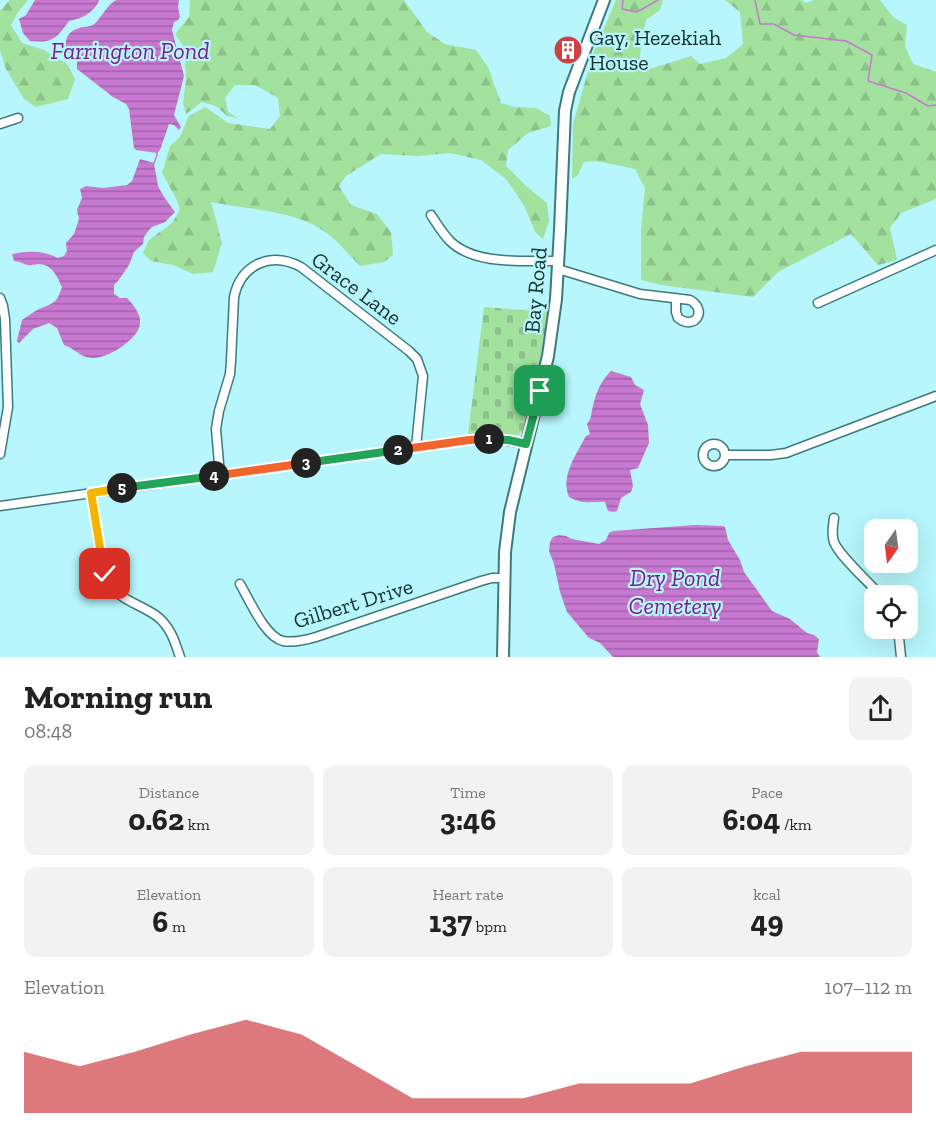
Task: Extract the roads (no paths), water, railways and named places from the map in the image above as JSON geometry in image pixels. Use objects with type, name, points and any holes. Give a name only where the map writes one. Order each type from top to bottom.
[{"type":"main road","name":"Bay Road","points":[[503,657],[504,552],[510,512],[548,356],[556,299],[566,111],[570,92],[604,0]]},
{"type":"street","points":[[0,124],[18,118]]},
{"type":"street","points":[[431,215],[450,241],[471,255],[488,259],[558,265],[629,292],[676,298]]},
{"type":"street","points":[[818,303],[936,250]]},
{"type":"street","name":"Grace Lane","points":[[220,475],[216,429],[231,368],[235,290],[248,270],[270,260],[286,261],[301,267],[417,359],[423,376],[416,447]]},
{"type":"street","points":[[0,298],[5,319],[8,403],[0,454]]},
{"type":"street","points":[[726,455],[786,453],[936,396]]},
{"type":"street","points":[[0,506],[477,439],[508,440],[526,444]]},
{"type":"street","points":[[91,493],[102,565],[110,586],[163,621],[171,633],[180,657]]},
{"type":"street","points":[[834,518],[832,534],[836,546],[871,585]]},
{"type":"street","name":"Gilbert Drive","points":[[240,584],[265,627],[273,636],[288,641],[316,637],[481,581],[504,578]]},
{"type":"street","points":[[900,639],[902,657]]},
{"type":"water","points":[[35,0],[99,1],[87,15],[69,21],[53,38],[30,41],[23,33],[19,19],[26,15]]},
{"type":"water","name":"Farrington Pond","points":[[116,0],[179,0],[180,17],[174,22],[172,30],[184,76],[174,115],[181,127],[179,130],[169,124],[157,153],[134,148],[129,109],[126,104],[113,97],[77,69],[77,61],[66,51],[69,34],[78,28],[93,25]]},
{"type":"water","points":[[140,159],[154,163],[158,186],[175,212],[165,222],[149,230],[144,237],[143,244],[134,252],[129,265],[114,285],[114,294],[120,298],[127,298],[137,311],[140,323],[136,334],[117,349],[94,358],[85,357],[64,345],[57,328],[49,323],[33,329],[19,343],[17,341],[22,320],[54,302],[62,287],[56,275],[47,266],[14,261],[12,254],[35,252],[58,258],[64,256],[67,251],[66,243],[74,234],[79,219],[77,210],[82,198],[80,189],[86,186],[103,188],[127,185],[132,181]]},
{"type":"water","points":[[611,371],[631,377],[635,385],[644,390],[640,404],[648,425],[649,443],[638,468],[630,470],[633,486],[631,492],[621,498],[617,511],[614,512],[608,511],[605,502],[582,502],[569,497],[567,489],[568,473],[574,457],[586,436],[590,434],[587,424],[591,418],[597,391]]},
{"type":"water","name":"Dry Pond Cemetery","points":[[695,525],[725,527],[728,540],[744,572],[772,611],[790,619],[807,633],[819,639],[817,652],[820,657],[613,657],[600,643],[589,638],[567,612],[549,551],[553,537],[566,536],[599,544],[606,540],[609,533],[613,531]]},
{"type":"waterway","points":[[623,0],[622,9],[637,12],[658,0]]},
{"type":"waterway","points":[[755,0],[760,24],[774,24],[794,35],[846,41],[872,55],[868,81],[906,93],[928,106],[936,105]]},
{"type":"waterway","points":[[154,163],[157,151]]},
{"type":"place","name":"Gay, Hezekiah House","points":[[568,50]]}]
